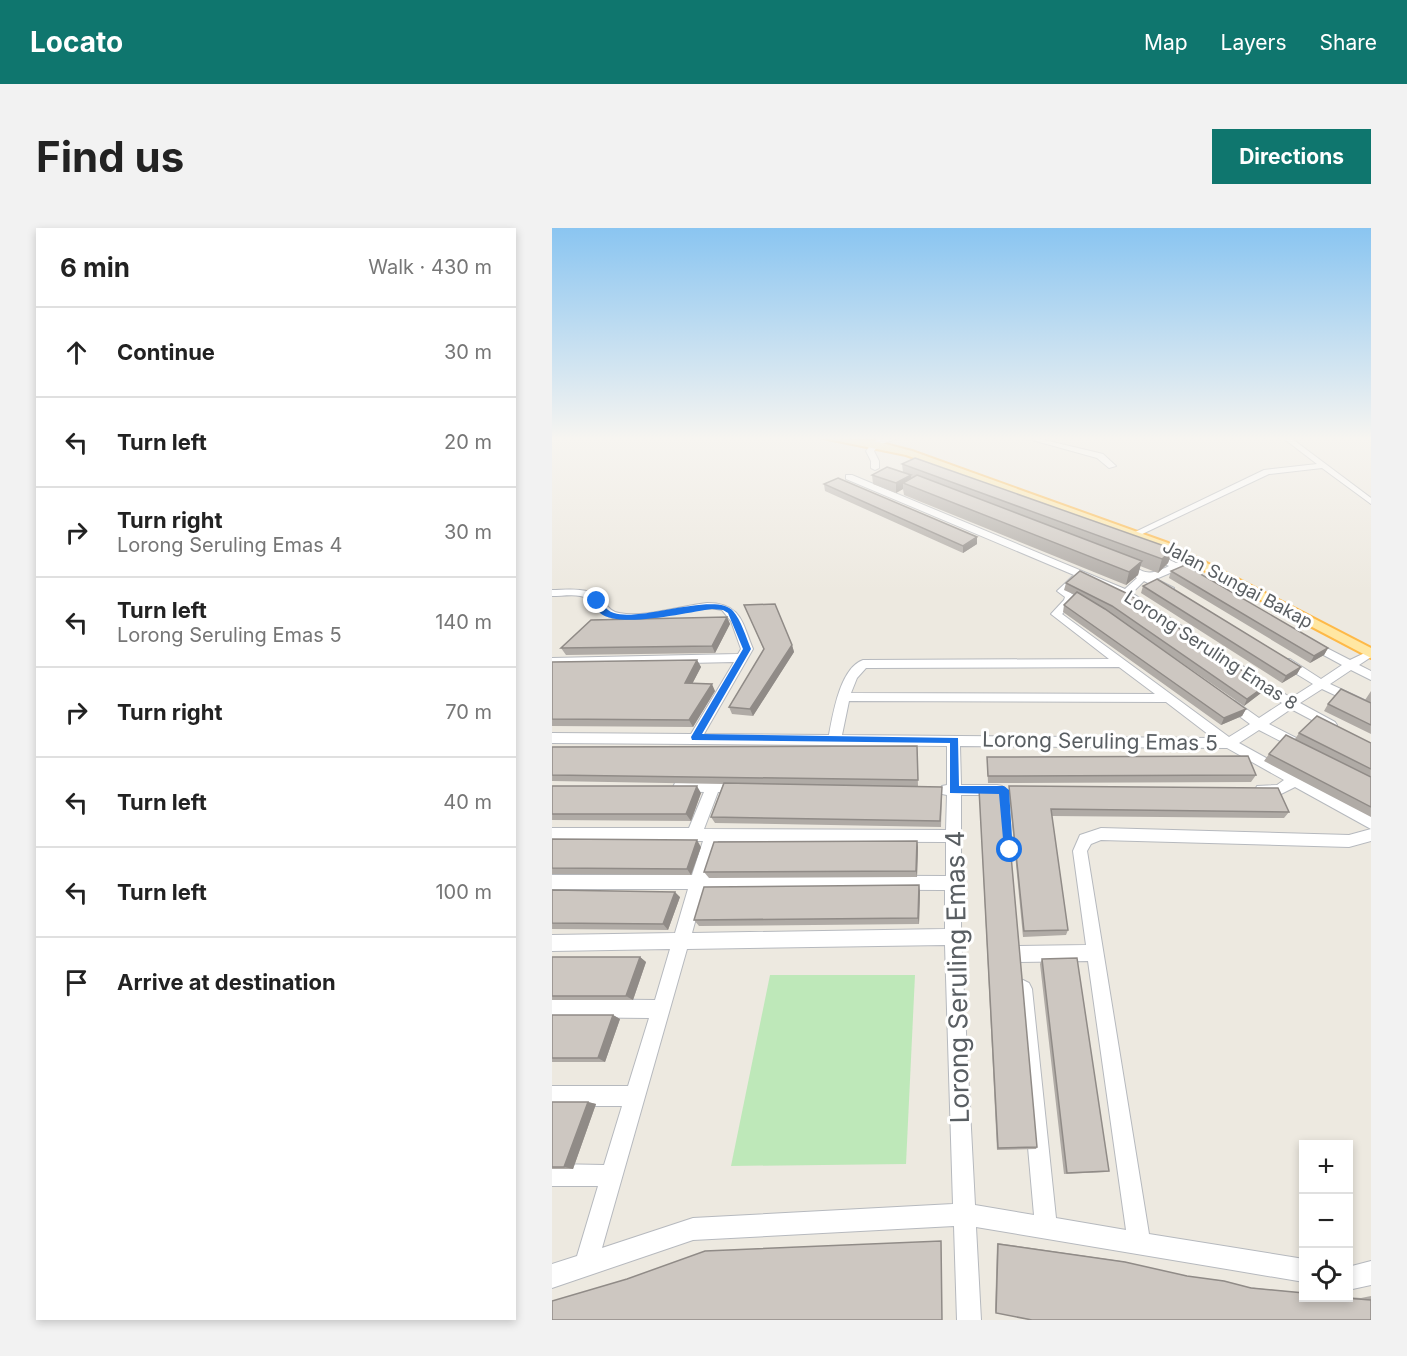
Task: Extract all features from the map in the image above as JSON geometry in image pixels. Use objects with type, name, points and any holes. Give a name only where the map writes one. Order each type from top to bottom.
[{"type":"main road","name":"Jalan Sungai Bakap","points":[[1009,489],[1188,555],[1370,654]]},
{"type":"street","name":"Lorong Seruling Emas 8","points":[[878,489],[1126,593],[1292,703],[1342,730]]},
{"type":"street","points":[[977,489],[1006,500]]},
{"type":"street","points":[[1135,534],[1231,489]]},
{"type":"street","points":[[1353,489],[1371,502]]},
{"type":"street","points":[[897,497],[908,492]]},
{"type":"street","points":[[1146,553],[1179,565],[1209,583]]},
{"type":"street","points":[[1110,561],[1150,578],[1180,596]]},
{"type":"street","points":[[1126,593],[1142,578],[1150,578],[1179,565]]},
{"type":"street","points":[[1081,574],[1062,591],[1075,599],[1056,614],[1229,743],[1371,823]]},
{"type":"street","points":[[552,593],[590,595],[597,601],[602,611],[614,617],[725,608],[731,612],[747,649],[696,737]]},
{"type":"street","points":[[1299,637],[1371,676]]},
{"type":"street","name":"Lorong Seruling Emas 5","points":[[552,738],[696,737],[1229,743],[1370,654]]},
{"type":"street","points":[[552,662],[743,658]]},
{"type":"street","points":[[1281,659],[1321,684],[1371,708]]},
{"type":"street","points":[[835,739],[844,697],[857,667],[863,664],[1122,663]]},
{"type":"street","points":[[844,697],[1168,698]]},
{"type":"street","points":[[1221,697],[1259,724],[1310,750]]},
{"type":"street","name":"Lorong Seruling Emas 4","points":[[954,740],[953,937],[969,1320]]},
{"type":"street","points":[[1245,790],[1279,790],[1293,781]]},
{"type":"street","points":[[668,787],[757,787]]},
{"type":"street","points":[[694,835],[713,787]]},
{"type":"street","points":[[930,790],[1008,794]]},
{"type":"street","points":[[552,834],[954,836]]},
{"type":"street","points":[[1139,1243],[1080,851],[1085,839],[1101,834],[1349,841],[1371,835]]},
{"type":"street","points":[[586,1264],[712,835]]},
{"type":"street","points":[[552,882],[953,883]]},
{"type":"street","points":[[552,943],[953,937]]},
{"type":"street","points":[[1046,1226],[1019,948],[1096,953]]},
{"type":"street","points":[[552,1008],[661,1009]]},
{"type":"street","points":[[552,1096],[636,1096]]},
{"type":"street","points":[[552,1175],[612,1176]]},
{"type":"street","points":[[552,1276],[693,1229],[964,1214],[1299,1270]]},
{"type":"street","points":[[1353,1278],[1371,1273]]},
{"type":"green space","points":[[770,975],[915,975],[906,1164],[731,1166]]},
{"type":"building","points":[[835,489],[864,489],[977,537],[963,546]]},
{"type":"building","points":[[918,489],[954,489],[1142,561],[1129,572]]},
{"type":"building","points":[[970,489],[1003,489],[1173,549],[1162,559]]},
{"type":"building","points":[[1185,565],[1328,648],[1314,656],[1171,571]]},
{"type":"building","points":[[1080,571],[1128,594],[1265,686],[1247,699],[1112,606],[1066,583]]},
{"type":"building","points":[[1157,579],[1301,667],[1286,676],[1143,586]]},
{"type":"building","points":[[1077,592],[1105,609],[1246,709],[1224,718],[1064,605]]},
{"type":"building","points":[[775,604],[792,645],[750,709],[729,707],[764,649],[744,605]]},
{"type":"building","points":[[727,617],[712,646],[561,648],[591,620]]},
{"type":"building","points":[[697,660],[685,683],[712,684],[689,720],[552,719],[552,662]]},
{"type":"building","points":[[1341,689],[1371,703],[1371,725],[1328,704]]},
{"type":"building","points":[[1317,716],[1371,743],[1371,769],[1299,733]]},
{"type":"building","points":[[1286,735],[1371,777],[1371,807],[1269,754]]},
{"type":"building","points":[[917,746],[918,780],[552,775],[552,747]]},
{"type":"building","points":[[1248,756],[1256,775],[988,776],[987,757]]},
{"type":"building","points":[[724,783],[942,787],[940,821],[711,817]]},
{"type":"building","points":[[552,786],[697,786],[686,814],[552,814]]},
{"type":"building","points":[[1009,786],[1278,788],[1289,812],[1051,809],[1068,930],[1024,931]]},
{"type":"building","points":[[1005,788],[1037,1147],[998,1148],[979,789]]},
{"type":"building","points":[[552,839],[697,840],[687,869],[552,868]]},
{"type":"building","points":[[917,841],[916,871],[704,872],[714,842]]},
{"type":"building","points":[[919,885],[918,918],[694,920],[704,887]]},
{"type":"building","points":[[552,890],[675,892],[663,924],[552,923]]},
{"type":"building","points":[[552,957],[640,957],[626,996],[552,996]]},
{"type":"building","points":[[1077,958],[1109,1171],[1067,1173],[1042,959]]},
{"type":"building","points":[[552,1015],[613,1015],[598,1058],[552,1058]]},
{"type":"building","points":[[552,1102],[588,1102],[564,1167],[552,1167]]},
{"type":"building","points":[[941,1241],[942,1320],[552,1320],[552,1301],[627,1279],[705,1251]]},
{"type":"building","points":[[998,1244],[1125,1262],[1251,1288],[1299,1293],[1299,1302],[1353,1302],[1353,1299],[1371,1300],[1371,1320],[1032,1320],[996,1313]]},
{"type":"route","points":[[597,601],[602,611],[614,617],[634,617],[712,607],[725,608],[731,612],[747,649],[741,663],[696,737],[954,740],[954,790],[1004,790],[1010,850]]}]
